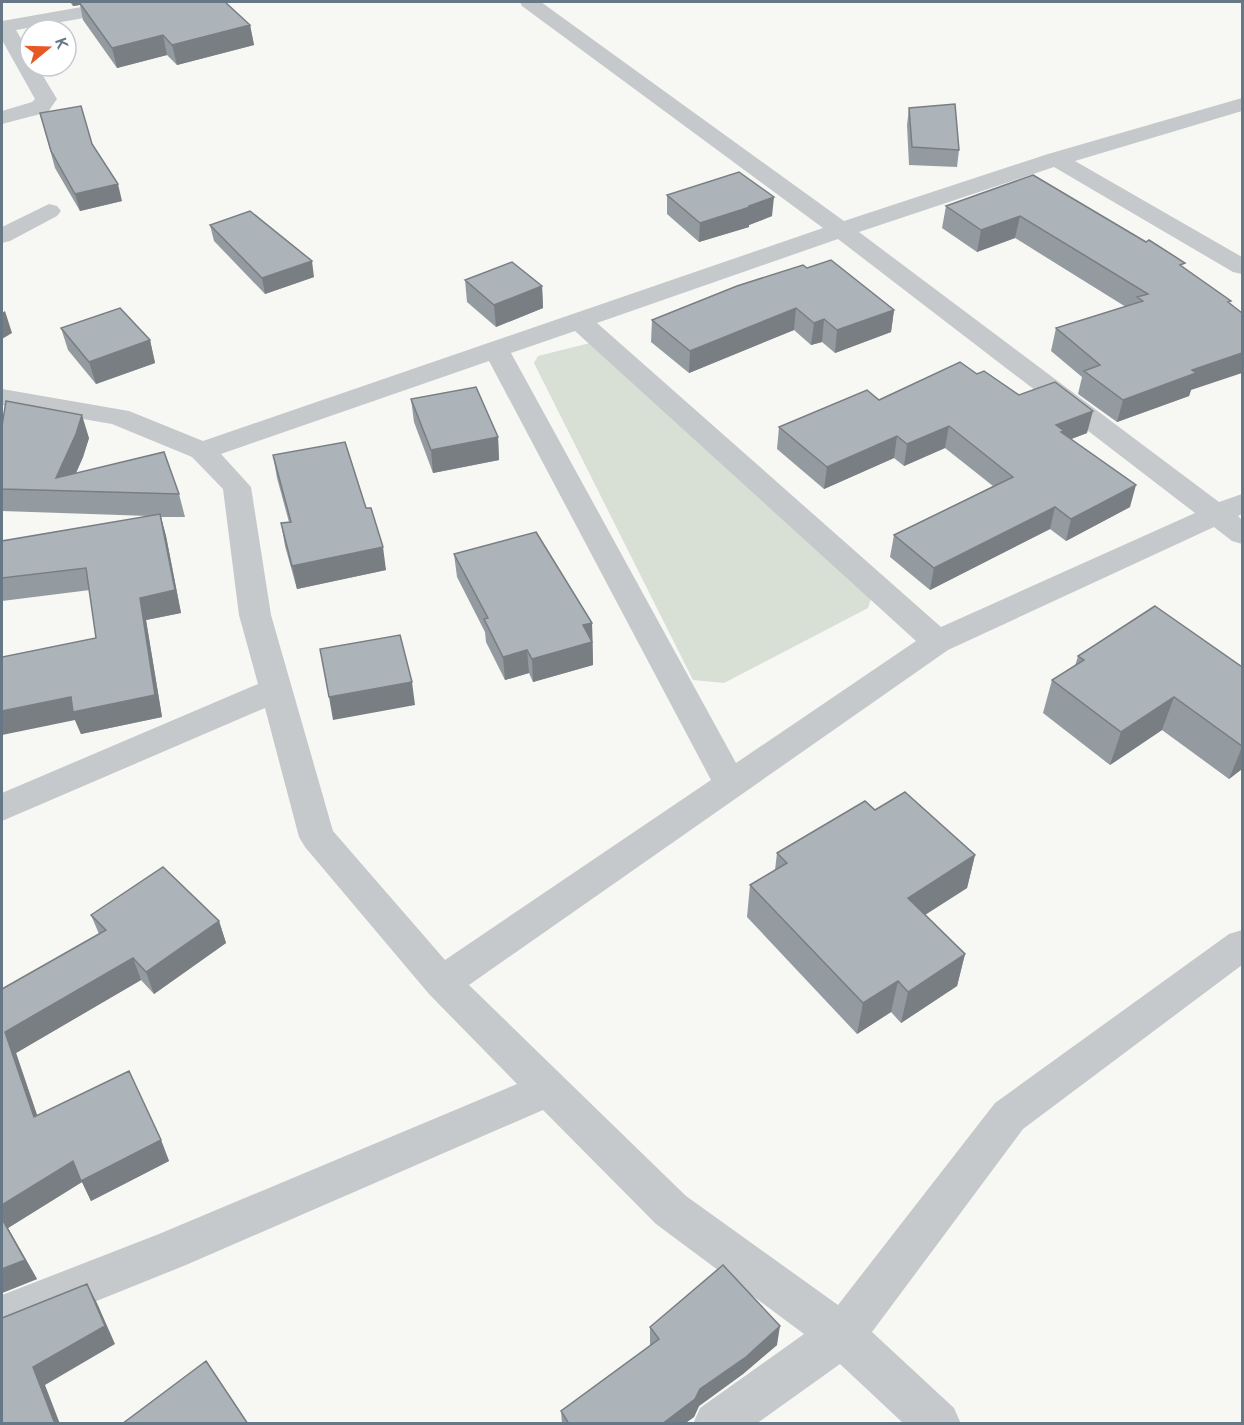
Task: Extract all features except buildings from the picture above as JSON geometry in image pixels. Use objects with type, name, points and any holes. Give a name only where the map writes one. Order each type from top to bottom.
[{"type":"street","points":[[2,118],[40,107],[46,99],[3,27],[140,2]]},
{"type":"street","points":[[529,2],[841,230],[1230,508],[1242,534]]},
{"type":"street","points":[[202,452],[841,230],[1056,159],[1242,104]]},
{"type":"street","points":[[1056,159],[1242,267]]},
{"type":"street","points":[[2,236],[50,211]]},
{"type":"street","points":[[580,321],[937,642]]},
{"type":"street","points":[[496,349],[730,784]]},
{"type":"street","points":[[2,397],[118,417],[202,452],[237,487],[255,615],[317,837],[442,983],[671,1210],[842,1335],[938,1424]]},
{"type":"street","points":[[442,983],[937,642],[1230,508]]},
{"type":"street","points":[[2,808],[276,690]]},
{"type":"street","points":[[716,1424],[842,1335],[1009,1116],[1242,945]]},
{"type":"street","points":[[2,1317],[182,1246],[549,1089]]},
{"type":"shaded area","points":[[594,342],[872,595],[868,608],[724,683],[693,680],[534,363],[538,356]]}]
